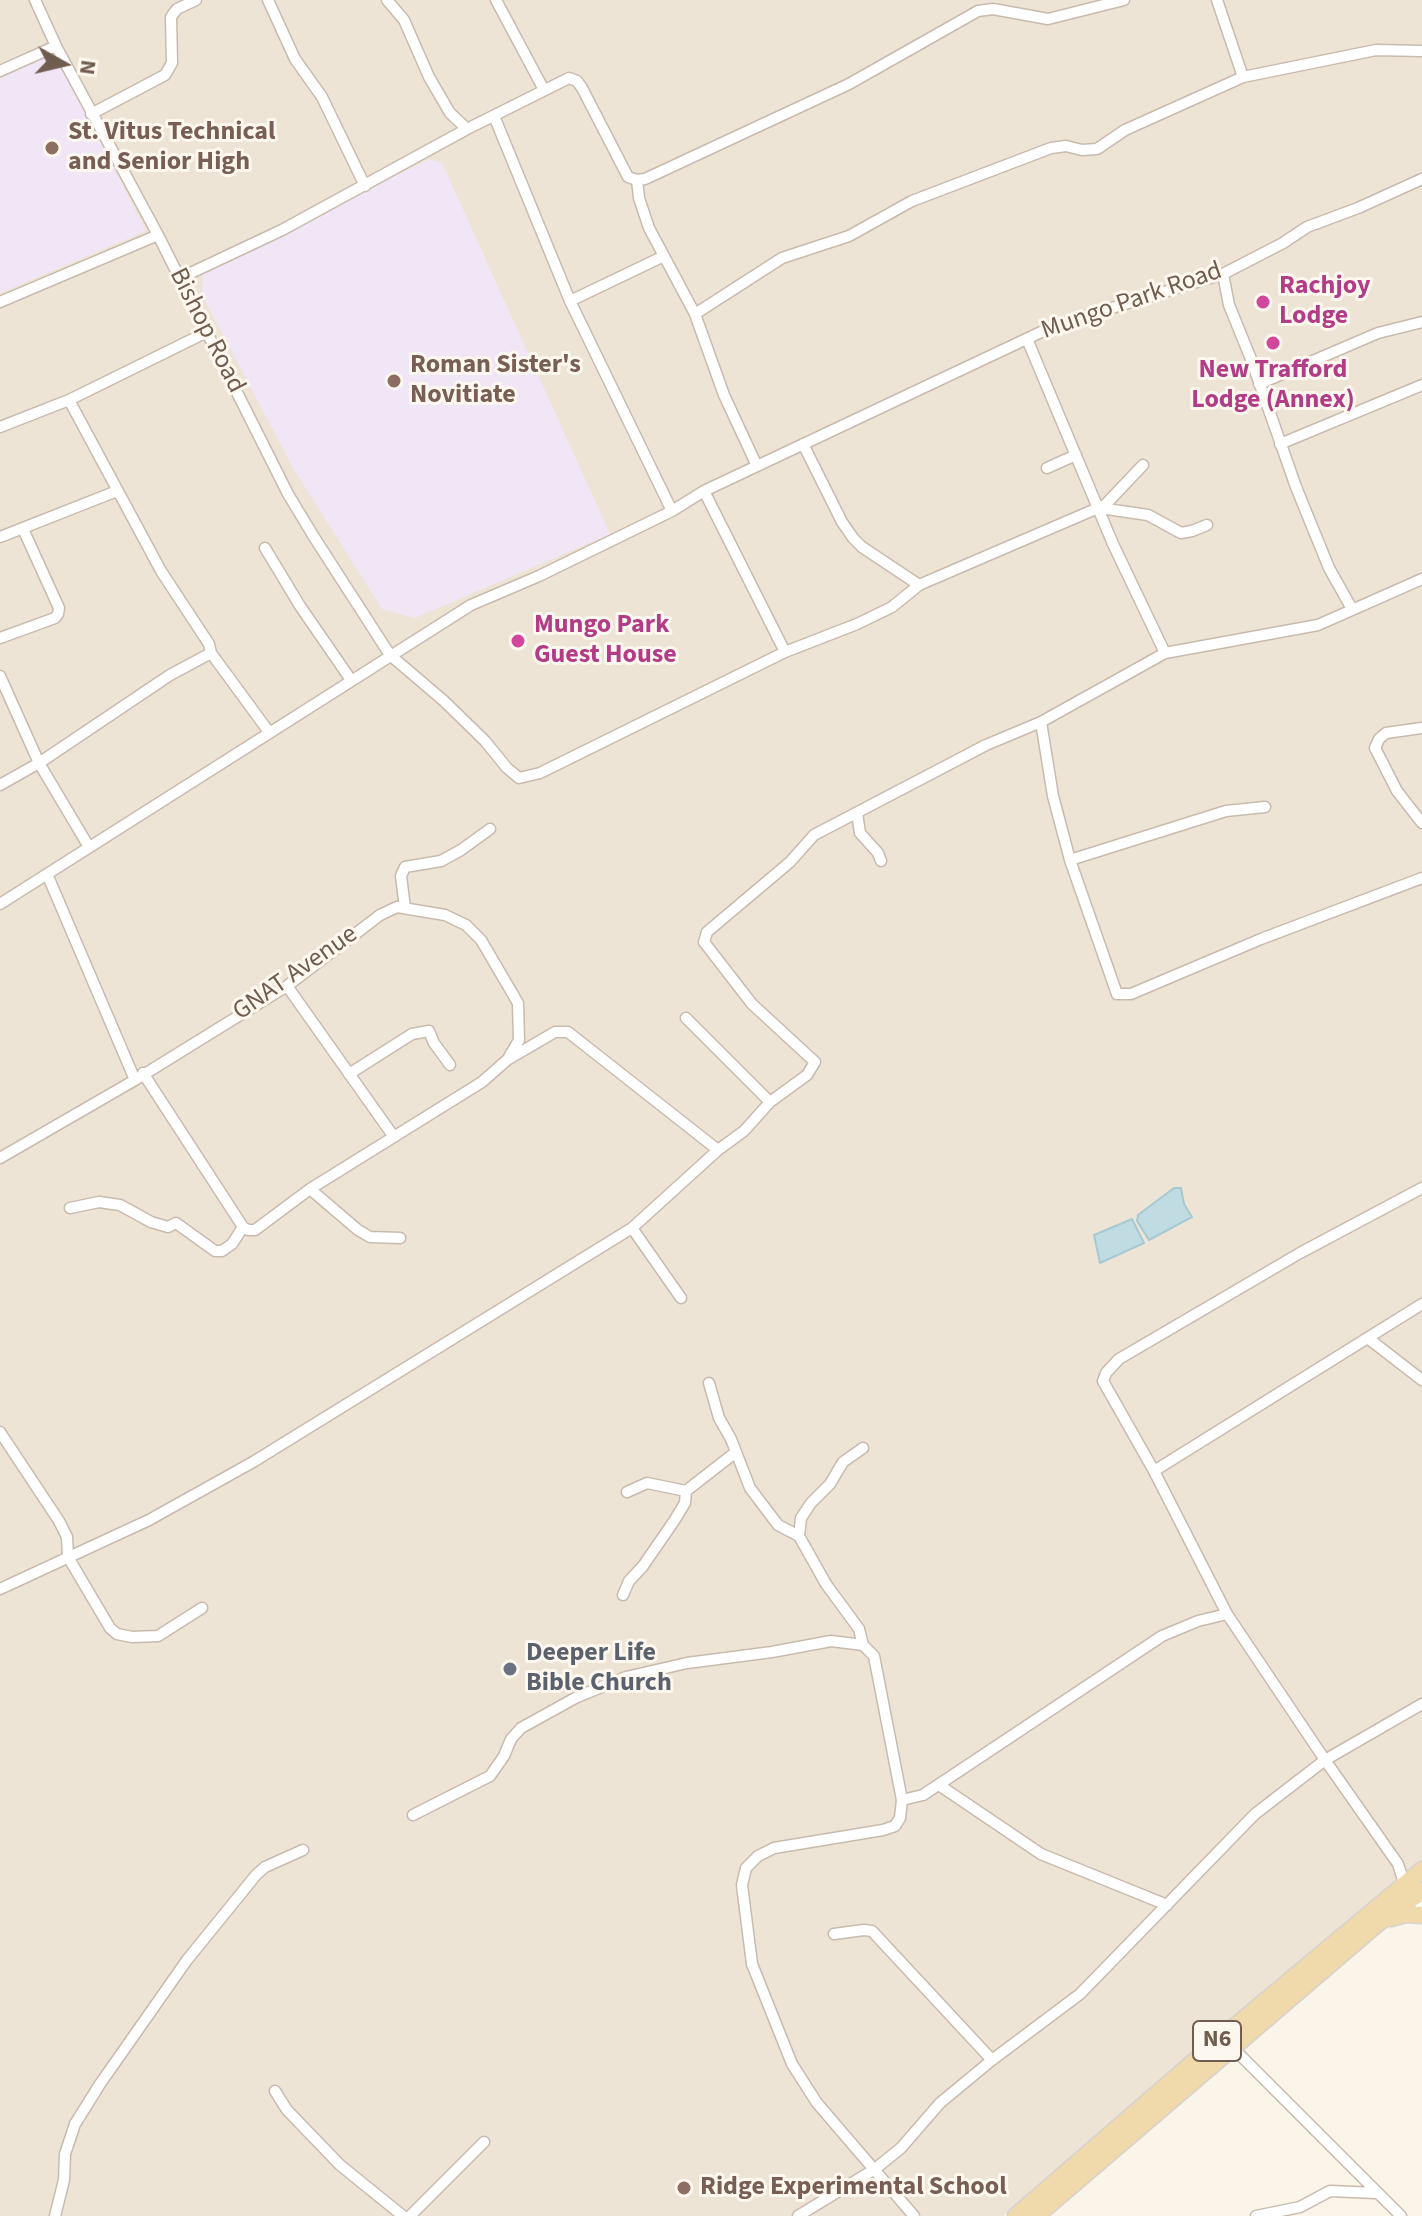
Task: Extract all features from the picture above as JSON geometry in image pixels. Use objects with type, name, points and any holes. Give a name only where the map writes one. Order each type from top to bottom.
[{"type":"main road","name":"N6","points":[[1033,2212],[1069,2188],[1417,1887]]},
{"type":"main road","name":"N6","points":[[1033,2212],[1417,1887]]},
{"type":"main road","points":[[1378,1923],[1406,1914],[1422,1915]]},
{"type":"main road","points":[[1059,2216],[1069,2188]]},
{"type":"street","name":"Bishop Road","points":[[35,0],[288,494],[390,655],[444,701],[485,741],[507,768],[519,778],[540,773],[785,652]]},
{"type":"street","points":[[91,114],[165,75],[172,63],[171,17],[177,9],[196,0]]},
{"type":"street","points":[[268,0],[295,59],[322,97],[365,186]]},
{"type":"street","points":[[387,0],[404,20],[429,77],[450,113],[467,129]]},
{"type":"street","points":[[496,0],[544,90]]},
{"type":"street","points":[[178,279],[282,230],[467,129],[569,78],[577,81],[628,177],[645,179],[849,84],[978,11],[993,9],[1048,19],[1122,0]]},
{"type":"street","points":[[1217,0],[1243,77]]},
{"type":"street","points":[[0,71],[56,46]]},
{"type":"street","points":[[695,314],[782,258],[849,236],[912,201],[1051,148],[1066,146],[1090,150],[1103,146],[1125,130],[1243,77],[1376,50],[1422,51]]},
{"type":"street","points":[[494,116],[570,301],[672,511]]},
{"type":"street","name":"Mungo Park Road","points":[[0,904],[471,605],[539,576],[672,511],[704,491],[971,363],[1056,325],[1223,274],[1307,227],[1422,179]]},
{"type":"street","points":[[637,180],[649,228],[695,314],[724,395],[757,466]]},
{"type":"street","points":[[0,302],[158,235]]},
{"type":"street","points":[[570,301],[664,256]]},
{"type":"street","points":[[1223,274],[1229,305],[1280,444],[1329,568],[1352,609]]},
{"type":"street","points":[[1259,384],[1378,333],[1422,322]]},
{"type":"street","points":[[0,427],[69,400],[207,332]]},
{"type":"street","points":[[1027,339],[1098,508],[1165,653]]},
{"type":"street","points":[[1280,444],[1422,385]]},
{"type":"street","points":[[69,400],[161,571],[209,644],[211,653],[269,732]]},
{"type":"street","points":[[803,444],[853,538],[919,585]]},
{"type":"street","points":[[1047,468],[1076,455]]},
{"type":"street","points":[[704,491],[785,652],[892,607],[919,585],[1105,505],[1143,465]]},
{"type":"street","points":[[0,537],[117,491]]},
{"type":"street","points":[[1098,508],[1148,515],[1181,533],[1207,525]]},
{"type":"street","points":[[0,638],[55,618],[58,614],[59,608],[23,529]]},
{"type":"street","points":[[265,548],[351,680]]},
{"type":"street","points":[[0,1589],[149,1520],[253,1462],[632,1228],[718,1150],[744,1131],[770,1102],[807,1075],[815,1062],[752,1004],[704,942],[705,936],[790,862],[814,835],[986,745],[1041,722],[1165,653],[1235,638],[1302,630],[1422,579]]},
{"type":"street","points":[[0,785],[39,763],[170,675],[211,653]]},
{"type":"street","points":[[0,676],[39,763],[89,847]]},
{"type":"street","points":[[1041,722],[1053,796],[1070,860],[1117,994],[1131,994],[1261,939],[1422,878]]},
{"type":"street","points":[[1422,728],[1386,733],[1375,748],[1397,791],[1422,823]]},
{"type":"street","points":[[1070,860],[1226,811],[1265,807]]},
{"type":"street","points":[[857,813],[860,833],[881,861]]},
{"type":"street","points":[[490,829],[441,861],[405,867],[401,876],[405,908],[445,915],[466,925],[481,940],[518,1003],[519,1040],[507,1060]]},
{"type":"street","points":[[47,874],[139,1076],[243,1227],[255,1230],[310,1189],[482,1082],[507,1060],[555,1032],[568,1032],[718,1150]]},
{"type":"street","name":"GNAT Avenue","points":[[0,1158],[287,986],[380,915],[397,907],[405,908]]},
{"type":"street","points":[[287,986],[394,1137]]},
{"type":"street","points":[[686,1018],[770,1102]]},
{"type":"street","points":[[349,1074],[412,1034],[429,1031],[450,1065]]},
{"type":"street","points":[[1417,1887],[1325,1760],[1227,1614],[1154,1471],[1103,1381],[1119,1359],[1300,1253],[1422,1188]]},
{"type":"street","points":[[310,1189],[370,1237],[400,1238]]},
{"type":"street","points":[[70,1208],[99,1202],[120,1205],[151,1222],[168,1227],[176,1223],[215,1251],[222,1251],[232,1244],[243,1227]]},
{"type":"street","points":[[632,1228],[681,1298]]},
{"type":"street","points":[[1154,1471],[1422,1304]]},
{"type":"street","points":[[1369,1339],[1422,1380]]},
{"type":"street","points":[[709,1383],[719,1418],[750,1488],[778,1525],[799,1536],[826,1584],[857,1626],[863,1645],[874,1656],[902,1800],[900,1818],[895,1826],[774,1848],[758,1856],[746,1868],[742,1885],[752,1964],[792,2064],[817,2103],[914,2216]]},
{"type":"street","points":[[0,1432],[59,1521],[67,1537],[68,1557],[110,1628],[117,1634],[132,1637],[158,1636],[202,1608]]},
{"type":"street","points":[[799,1536],[801,1518],[811,1503],[830,1484],[843,1462],[863,1448]]},
{"type":"street","points":[[623,1595],[629,1581],[643,1566],[685,1503],[686,1491],[736,1452]]},
{"type":"street","points":[[627,1492],[647,1483],[686,1491]]},
{"type":"street","points":[[902,1800],[923,1795],[939,1785],[1162,1636],[1198,1621],[1227,1614]]},
{"type":"street","points":[[413,1815],[490,1776],[511,1739],[521,1728],[577,1697],[626,1677],[687,1663],[831,1641],[863,1645]]},
{"type":"street","points":[[798,2216],[875,2169],[901,2148],[940,2103],[1080,1994],[1255,1814],[1325,1760],[1422,1704]]},
{"type":"street","points":[[939,1785],[1041,1854],[1167,1905]]},
{"type":"street","points":[[55,2216],[64,2180],[65,2154],[75,2124],[100,2084],[187,1960],[256,1875],[265,1867],[303,1850]]},
{"type":"street","points":[[834,1934],[872,1931],[992,2060]]},
{"type":"street","points":[[1233,2048],[1401,2216]]},
{"type":"street","points":[[275,2091],[287,2110],[340,2165],[403,2216]]},
{"type":"street","points":[[410,2216],[484,2142]]},
{"type":"street","points":[[1256,2216],[1300,2207],[1330,2191],[1376,2193]]},
{"type":"shaded area","points":[[0,0],[1422,0],[1422,1864],[1004,2216],[0,2216]]},
{"type":"shaded area","name":"St. Vitus Technical and Senior High","points":[[50,43],[146,231],[0,293],[0,64]]},
{"type":"shaded area","name":"Roman Sister's Novitiate","points":[[429,159],[442,163],[610,534],[415,618],[382,609],[293,468],[202,295],[203,272]]},
{"type":"water","points":[[1174,1188],[1181,1188],[1184,1204],[1192,1217],[1149,1240],[1137,1221],[1138,1215]]},
{"type":"water","points":[[1132,1219],[1144,1243],[1100,1263],[1094,1235]]},
{"type":"place","name":"St. Vitus Technical and Senior High","points":[[52,148]]},
{"type":"place","name":"Rachjoy Lodge","points":[[1263,302]]},
{"type":"place","name":"New Trafford Lodge (Annex)","points":[[1273,343]]},
{"type":"place","name":"Roman Sister's Novitiate","points":[[394,381]]},
{"type":"place","name":"Mungo Park Guest House","points":[[518,641]]},
{"type":"place","name":"Deeper Life Bible Church","points":[[510,1669]]},
{"type":"place","name":"Ridge Experimental School","points":[[684,2188]]}]
